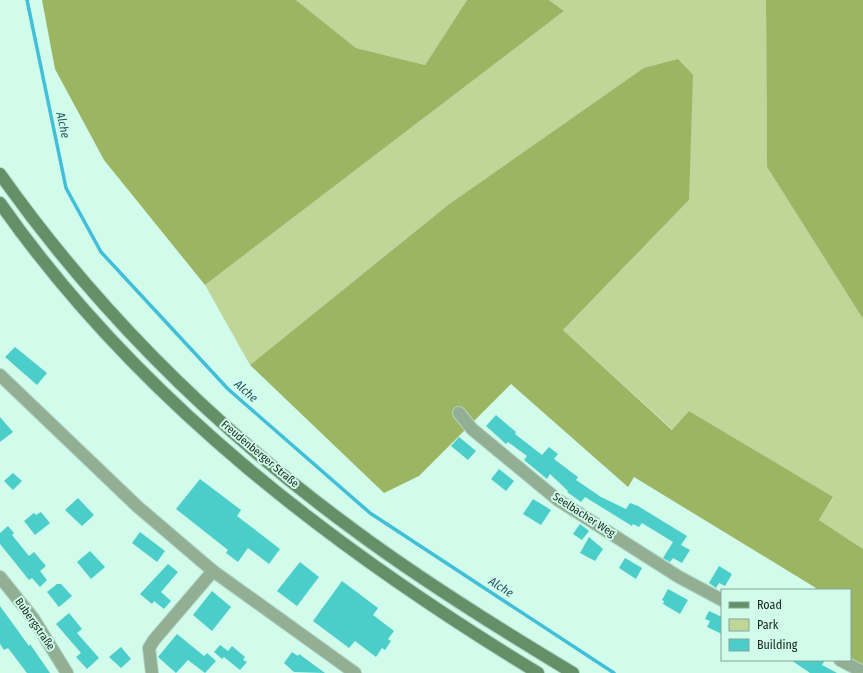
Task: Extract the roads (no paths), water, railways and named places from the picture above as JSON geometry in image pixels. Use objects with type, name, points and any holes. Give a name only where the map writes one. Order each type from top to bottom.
[{"type":"main road","name":"Freudenberger Straße","points":[[0,174],[58,251],[134,338],[184,388],[240,439],[353,530],[422,578],[573,673]]},
{"type":"main road","name":"Freudenberger Straße","points":[[0,204],[45,263],[88,313],[168,395],[230,454],[344,545],[415,594],[538,673]]},
{"type":"street","points":[[0,375],[138,507],[213,571],[355,673]]},
{"type":"street","name":"Seelbacher Weg","points":[[459,413],[472,429],[558,500],[679,577],[721,599]]},
{"type":"street","points":[[152,673],[149,648],[154,640],[213,571]]},
{"type":"street","name":"Bubergstraße","points":[[0,576],[33,618],[67,673]]},
{"type":"street","points":[[842,661],[863,672]]},
{"type":"waterway","name":"Alche","points":[[27,0],[66,188],[101,252],[228,389],[370,513],[614,673]]}]
